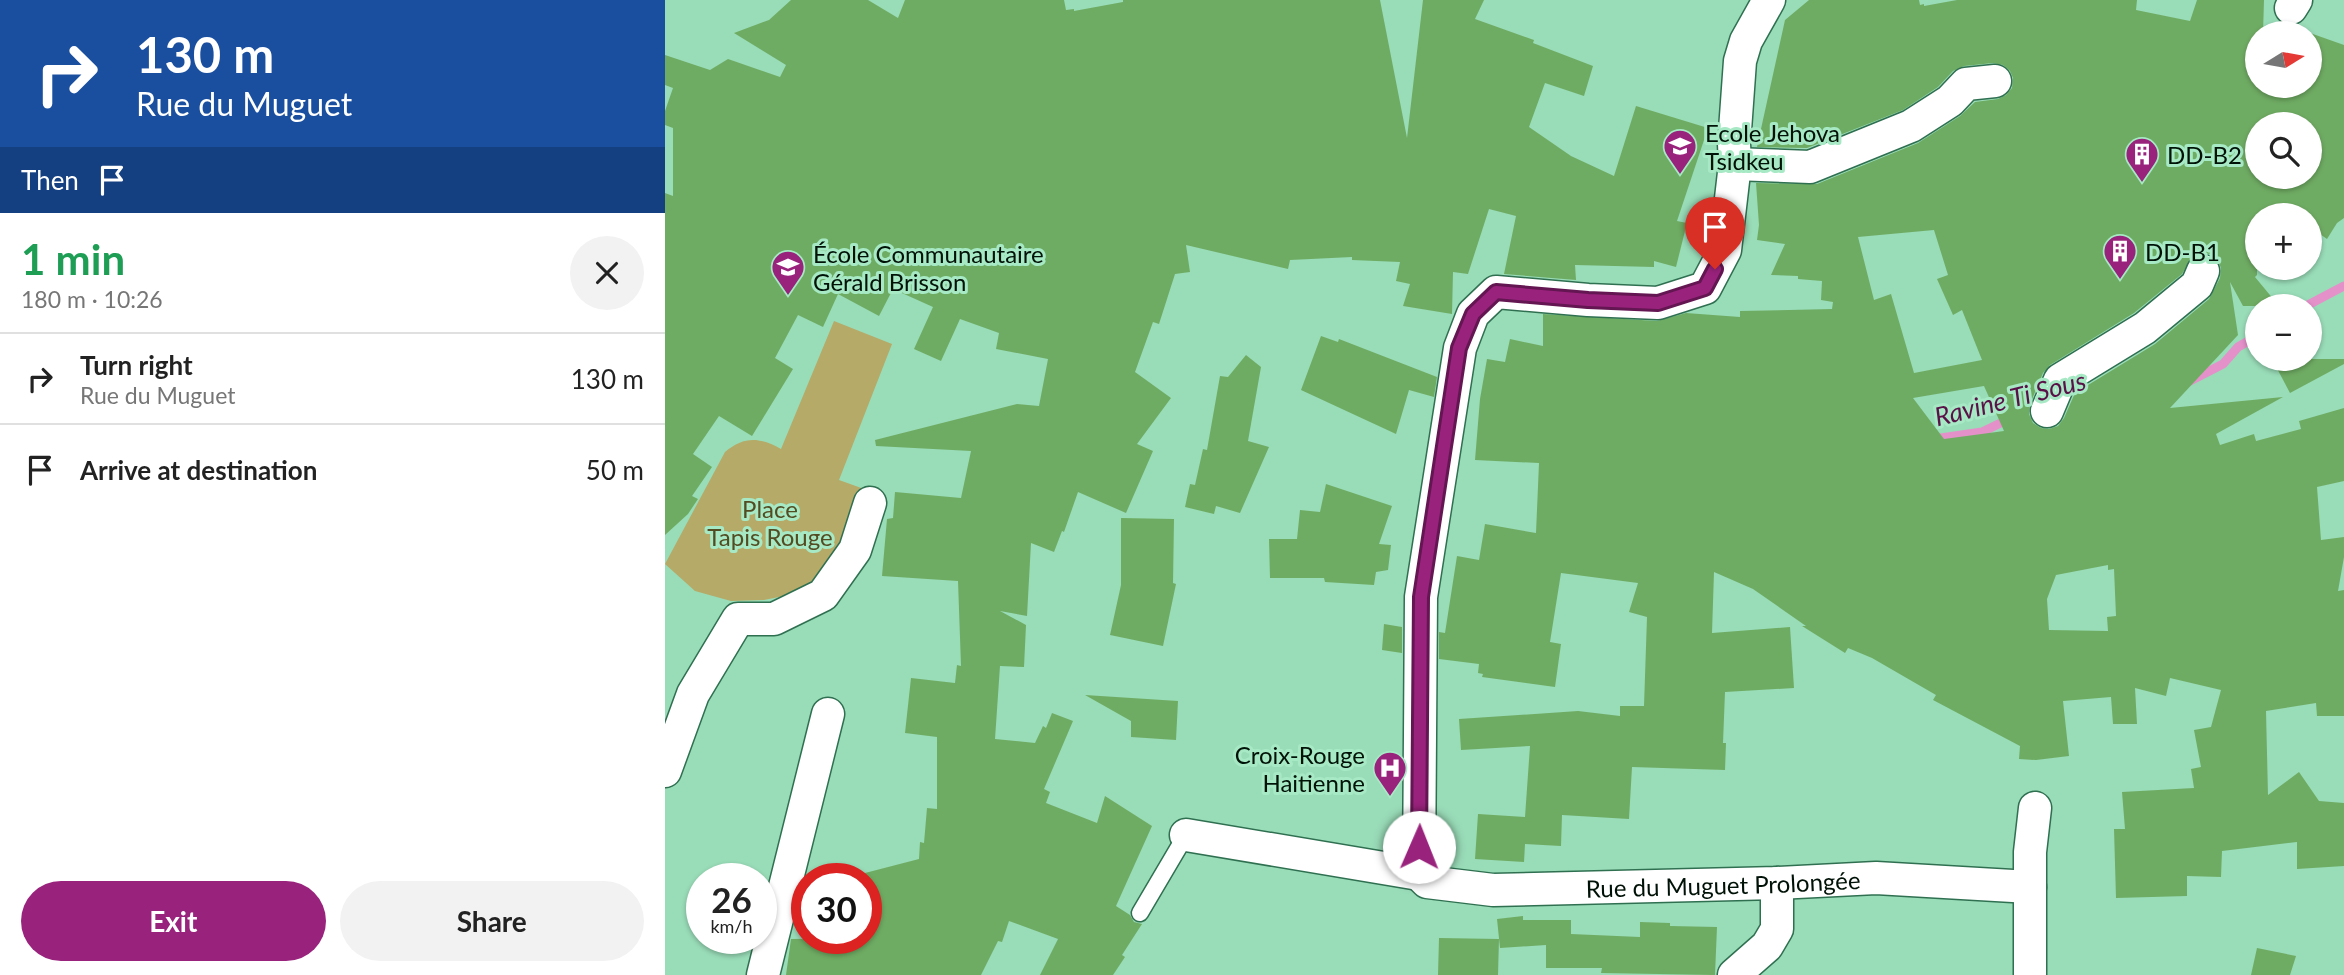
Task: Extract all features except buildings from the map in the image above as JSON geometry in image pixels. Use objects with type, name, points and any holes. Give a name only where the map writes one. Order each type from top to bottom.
[{"type":"street","points":[[1419,874],[1421,597],[1459,348],[1473,314],[1496,292],[1658,303],[1705,288],[1725,250],[1735,164],[1740,61],[1746,41],[1769,0]]},
{"type":"street","points":[[1735,164],[1810,167],[1911,126],[1950,101],[1966,84],[1995,81]]},
{"type":"street","points":[[2047,411],[2060,380],[2145,328],[2197,285],[2203,271]]},
{"type":"street","points":[[665,771],[693,694],[738,619],[774,619],[823,596],[855,550],[870,503]]},
{"type":"street","points":[[763,975],[828,714]]},
{"type":"street","points":[[2030,975],[2030,852],[2035,808]]},
{"type":"street","name":"Rue du Muguet Prolongée","points":[[1186,835],[1419,874],[1427,882],[1493,890],[1876,878],[2030,887]]},
{"type":"street","points":[[1734,975],[1767,946],[1777,929],[1777,883]]},
{"type":"lane","points":[[1140,913],[1186,835]]},
{"type":"green space","name":"Place Tapis Rouge","points":[[834,321],[892,344],[839,480],[864,489],[848,543],[812,584],[789,595],[764,600],[731,601],[695,591],[665,564],[725,452],[739,443],[752,440],[766,442],[781,449]]},
{"type":"waterway","name":"Ravine Ti Sous","points":[[2322,298],[2344,286]]},
{"type":"waterway","name":"Ravine Ti Sous","points":[[2190,381],[2223,364],[2245,343]]},
{"type":"waterway","name":"Ravine Ti Sous","points":[[1934,439],[1982,432],[2011,418]]},
{"type":"place","name":"Ecole Jehova Tsidkeu","points":[[1680,176]]},
{"type":"place","name":"DD-B2","points":[[2142,184]]},
{"type":"place","name":"DD-B1","points":[[2120,281]]},
{"type":"place","name":"École Communautaire Gérald Brisson","points":[[788,297]]},
{"type":"place","name":"Croix-Rouge Haitienne","points":[[1390,798]]},
{"type":"route","points":[[1419,847],[1421,597],[1459,348],[1473,314],[1496,292],[1658,303],[1705,288],[1715,269]]}]
